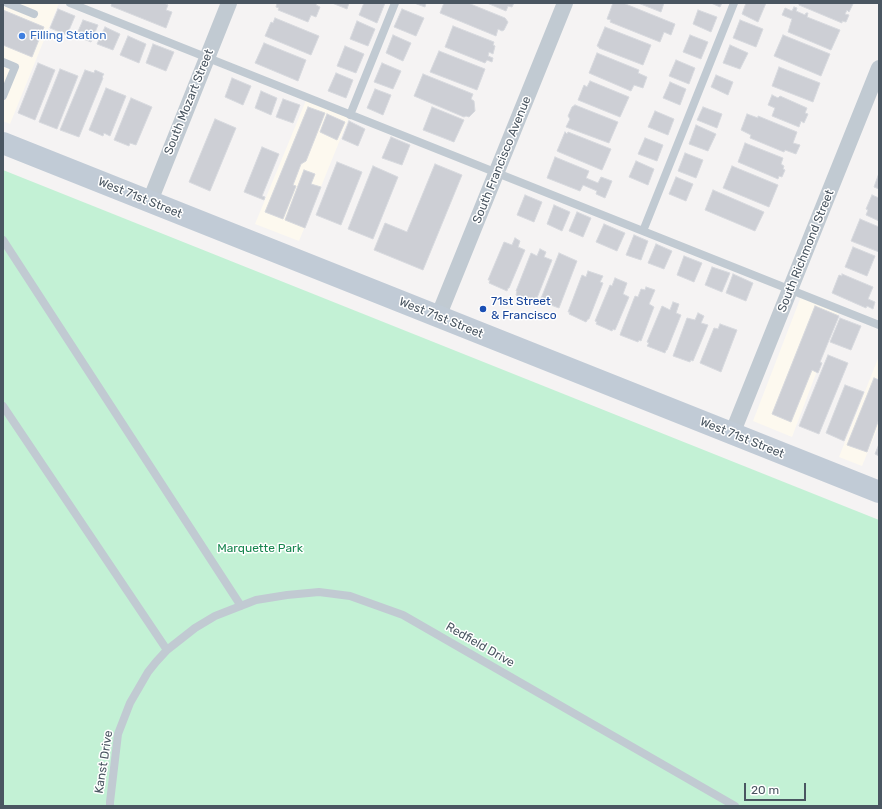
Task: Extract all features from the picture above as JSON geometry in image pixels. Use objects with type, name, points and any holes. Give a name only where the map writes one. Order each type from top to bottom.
[{"type":"main road","name":"West 71st Street","points":[[3,143],[879,492]]},
{"type":"street","name":"South Mozart Street","points":[[150,202],[229,3]]},
{"type":"street","name":"South Francisco Avenue","points":[[438,316],[565,3]]},
{"type":"street","name":"South Richmond Street","points":[[732,434],[879,68]]},
{"type":"lane","points":[[7,3],[34,14]]},
{"type":"lane","points":[[70,3],[879,325]]},
{"type":"lane","points":[[350,115],[395,3]]},
{"type":"lane","points":[[643,231],[734,3]]},
{"type":"lane","points":[[3,62],[15,67],[4,90]]},
{"type":"lane","points":[[3,240],[241,606]]},
{"type":"lane","points":[[3,406],[167,650]]},
{"type":"lane","name":"Redfield Drive","points":[[195,628],[215,616],[256,600],[319,592],[350,596],[403,615],[735,806]]},
{"type":"lane","name":"Kanst Drive","points":[[110,806],[118,734],[130,703],[156,662],[167,650],[195,628]]},
{"type":"shaded area","points":[[3,3],[59,3],[10,124],[3,121]]},
{"type":"shaded area","points":[[307,98],[350,115],[299,241],[255,224]]},
{"type":"shaded area","points":[[802,294],[840,310],[792,437],[753,421]]},
{"type":"shaded area","points":[[879,356],[879,425],[862,466],[839,457]]},
{"type":"green space","name":"Marquette Park","points":[[3,170],[879,520],[879,806],[3,806]]},
{"type":"building","points":[[112,3],[164,3],[168,5],[166,10],[172,12],[166,28],[111,6]]},
{"type":"building","points":[[277,3],[317,3],[316,5],[320,7],[316,17],[311,15],[308,22],[278,10],[279,8],[276,7]]},
{"type":"building","points":[[332,3],[349,3],[347,9]]},
{"type":"building","points":[[364,3],[385,3],[377,23],[359,15]]},
{"type":"building","points":[[414,3],[426,3],[425,7]]},
{"type":"building","points":[[444,3],[468,3],[505,18],[508,22],[504,30],[502,31],[498,29],[496,36],[440,13]]},
{"type":"building","points":[[487,3],[514,3],[512,7],[508,6],[506,11]]},
{"type":"building","points":[[613,3],[623,3],[675,24],[671,35],[664,32],[660,42],[610,22],[611,20],[607,19]]},
{"type":"building","points":[[638,3],[664,3],[661,12]]},
{"type":"building","points":[[711,3],[722,3],[720,7]]},
{"type":"building","points":[[746,3],[766,3],[758,22],[742,14]]},
{"type":"building","points":[[799,3],[853,4],[849,12],[847,10],[845,14],[849,15],[846,22],[842,21],[842,23],[799,5]]},
{"type":"building","points":[[794,7],[797,8],[796,11],[805,15],[808,13],[807,17],[840,30],[831,50],[788,32],[792,19],[782,15],[785,8],[792,11]]},
{"type":"building","points":[[58,9],[75,16],[67,35],[50,28]]},
{"type":"building","points":[[402,9],[424,18],[416,36],[394,27]]},
{"type":"building","name":"Filling Station","points":[[3,10],[44,27],[32,57],[3,45]]},
{"type":"building","points":[[698,10],[717,17],[711,32],[693,24]]},
{"type":"building","points":[[275,18],[319,36],[311,55],[265,36],[271,22],[273,23]]},
{"type":"building","points":[[83,20],[98,25],[91,42],[76,36]]},
{"type":"building","points":[[740,20],[763,29],[756,47],[733,38]]},
{"type":"building","points":[[357,21],[375,29],[368,46],[350,39]]},
{"type":"building","points":[[453,26],[494,42],[493,45],[495,46],[493,54],[489,52],[488,56],[493,58],[492,62],[487,60],[485,63],[445,47]]},
{"type":"building","points":[[105,27],[120,34],[113,50],[97,44]]},
{"type":"building","points":[[605,27],[651,45],[643,65],[597,46]]},
{"type":"building","points":[[393,35],[411,43],[403,61],[386,53]]},
{"type":"building","points":[[690,35],[708,42],[701,59],[683,52]]},
{"type":"building","points":[[783,35],[830,54],[821,76],[774,56]]},
{"type":"building","points":[[128,36],[146,44],[139,63],[120,55]]},
{"type":"building","points":[[264,43],[306,60],[298,81],[255,63]]},
{"type":"building","points":[[153,44],[174,52],[166,71],[146,63]]},
{"type":"building","points":[[730,45],[748,53],[740,69],[723,63]]},
{"type":"building","points":[[345,46],[364,54],[356,73],[337,66]]},
{"type":"building","points":[[439,51],[485,69],[477,90],[430,72]]},
{"type":"building","points":[[597,53],[639,70],[638,73],[647,77],[643,88],[634,85],[631,91],[589,73]]},
{"type":"building","points":[[676,60],[695,68],[689,84],[669,76]]},
{"type":"building","points":[[38,63],[55,70],[35,120],[18,113]]},
{"type":"building","points":[[382,63],[401,71],[393,89],[374,82]]},
{"type":"building","points":[[779,67],[820,83],[813,102],[772,86]]},
{"type":"building","points":[[60,69],[78,76],[57,129],[39,122]]},
{"type":"building","points":[[85,70],[94,73],[95,70],[104,74],[79,137],[60,130]]},
{"type":"building","points":[[336,73],[353,80],[346,98],[328,91]]},
{"type":"building","points":[[423,74],[473,94],[471,99],[474,101],[475,111],[469,117],[464,117],[414,96]]},
{"type":"building","points":[[716,75],[733,82],[728,95],[711,87]]},
{"type":"building","points":[[232,78],[251,86],[243,105],[225,97]]},
{"type":"building","points":[[590,81],[629,97],[620,117],[578,100],[584,85],[587,87]]},
{"type":"building","points":[[670,82],[686,89],[680,105],[663,98]]},
{"type":"building","points":[[106,88],[126,96],[110,136],[104,133],[103,136],[89,130]]},
{"type":"building","points":[[375,89],[391,95],[383,115],[367,108]]},
{"type":"building","points":[[261,91],[277,98],[271,115],[255,108]]},
{"type":"building","points":[[772,95],[778,98],[780,96],[807,108],[805,113],[808,114],[804,123],[801,121],[799,127],[772,116],[775,108],[768,105]]},
{"type":"building","points":[[131,98],[152,107],[136,145],[130,143],[129,146],[114,140]]},
{"type":"building","points":[[283,99],[300,105],[293,123],[276,117]]},
{"type":"building","points":[[575,105],[618,122],[609,143],[566,127],[570,119],[568,116],[572,107]]},
{"type":"building","points":[[308,107],[325,113],[306,161],[301,164],[293,185],[296,186],[283,219],[265,212]]},
{"type":"building","points":[[432,107],[464,120],[454,142],[423,130]]},
{"type":"building","points":[[703,107],[722,114],[717,128],[697,120]]},
{"type":"building","points":[[655,111],[674,119],[668,135],[648,127]]},
{"type":"building","points":[[327,114],[345,122],[337,140],[320,132]]},
{"type":"building","points":[[747,114],[758,118],[758,116],[797,132],[793,143],[800,145],[796,154],[785,150],[784,152],[750,138],[751,135],[741,130]]},
{"type":"building","points":[[215,119],[236,128],[210,191],[189,182]]},
{"type":"building","points":[[349,121],[365,129],[358,146],[342,139]]},
{"type":"building","points":[[696,125],[716,134],[708,151],[689,144]]},
{"type":"building","points":[[565,132],[611,149],[602,170],[557,151]]},
{"type":"building","points":[[391,137],[410,145],[402,165],[382,158]]},
{"type":"building","points":[[645,138],[663,145],[657,161],[638,154]]},
{"type":"building","points":[[745,143],[783,158],[781,164],[784,166],[783,169],[785,170],[782,177],[779,176],[778,179],[738,162]]},
{"type":"building","points":[[262,147],[279,154],[262,196],[265,197],[264,200],[244,192]]},
{"type":"building","points":[[685,153],[703,160],[696,178],[678,171]]},
{"type":"building","points":[[555,157],[589,171],[586,178],[598,183],[601,177],[612,181],[605,198],[596,194],[597,191],[583,185],[580,191],[547,178]]},
{"type":"building","points":[[636,161],[654,169],[648,185],[629,177]]},
{"type":"building","points":[[337,162],[362,172],[341,225],[316,215]]},
{"type":"building","points":[[435,164],[462,175],[423,270],[374,250],[385,223],[407,232]]},
{"type":"building","points":[[373,166],[398,177],[373,239],[348,229]]},
{"type":"building","points":[[732,166],[778,185],[769,207],[723,188]]},
{"type":"building","points":[[304,170],[315,174],[311,184],[321,187],[305,228],[285,220]]},
{"type":"building","points":[[879,173],[879,189],[874,187]]},
{"type":"building","points":[[676,177],[693,184],[686,201],[669,194]]},
{"type":"building","points":[[713,190],[764,212],[755,231],[705,210]]},
{"type":"building","points":[[525,195],[542,202],[534,222],[517,215]]},
{"type":"building","points":[[872,195],[879,198],[879,221],[866,215],[868,210],[866,209]]},
{"type":"building","points":[[554,205],[570,212],[562,231],[547,224]]},
{"type":"building","points":[[577,212],[591,218],[583,237],[569,231]]},
{"type":"building","points":[[860,219],[879,227],[879,252],[851,241]]},
{"type":"building","points":[[604,224],[625,233],[617,251],[596,242]]},
{"type":"building","points":[[634,235],[648,241],[641,260],[626,255]]},
{"type":"building","points":[[515,238],[520,241],[518,247],[525,250],[507,291],[489,283],[490,280],[488,280],[504,242],[512,245]]},
{"type":"building","points":[[656,244],[672,251],[664,269],[648,263]]},
{"type":"building","points":[[853,247],[875,256],[867,276],[845,267]]},
{"type":"building","points":[[540,249],[546,252],[544,257],[552,260],[534,302],[516,295],[516,291],[531,253],[537,256]]},
{"type":"building","points":[[559,253],[577,261],[559,308],[540,301]]},
{"type":"building","points":[[684,256],[702,263],[694,282],[677,275]]},
{"type":"building","points":[[712,267],[730,273],[722,292],[705,285]]},
{"type":"building","points":[[588,271],[603,276],[600,282],[603,283],[589,319],[586,322],[569,314],[570,312],[568,312],[582,275],[586,277]]},
{"type":"building","points":[[733,274],[753,283],[746,301],[726,293]]},
{"type":"building","points":[[842,274],[873,287],[868,299],[875,302],[873,309],[867,306],[866,308],[832,293],[839,275],[842,276]]},
{"type":"building","points":[[615,278],[627,283],[623,294],[629,297],[615,330],[613,329],[612,331],[596,324],[597,322],[595,321],[610,285],[612,286]]},
{"type":"building","points":[[646,287],[655,290],[649,304],[654,307],[641,341],[639,340],[638,342],[620,335],[635,296],[638,297],[641,289],[645,290]]},
{"type":"building","points":[[673,302],[679,304],[676,313],[681,315],[665,353],[647,346],[649,343],[647,342],[662,306],[670,310]]},
{"type":"building","points":[[815,306],[839,316],[820,362],[822,363],[818,373],[812,370],[791,422],[772,414]]},
{"type":"building","points":[[698,313],[704,316],[701,323],[708,325],[693,361],[691,360],[690,362],[673,356],[687,318],[695,320]]},
{"type":"building","points":[[840,318],[861,326],[851,350],[830,342]]},
{"type":"building","points":[[720,324],[737,330],[721,372],[700,363],[714,328],[718,329]]},
{"type":"building","points":[[828,355],[848,363],[819,434],[799,426]]},
{"type":"building","points":[[874,378],[879,380],[879,419],[867,452],[847,445]]},
{"type":"building","points":[[845,385],[864,392],[844,441],[826,433]]},
{"type":"building","points":[[879,444],[879,456],[875,454]]},
{"type":"place","name":"Filling Station","points":[[22,36]]},
{"type":"place","name":"71st Street & Francisco","points":[[483,309]]}]
